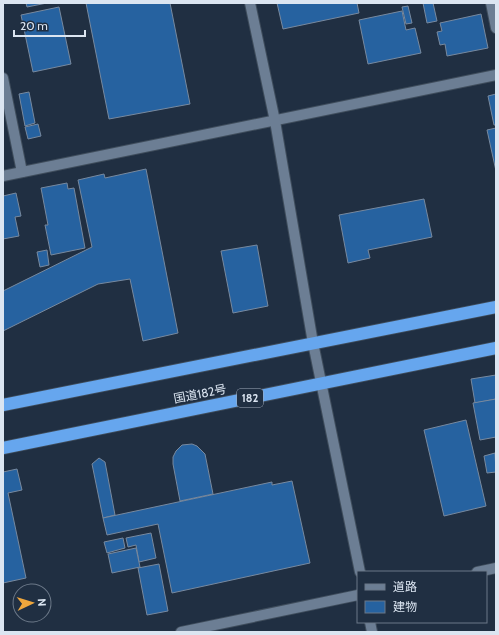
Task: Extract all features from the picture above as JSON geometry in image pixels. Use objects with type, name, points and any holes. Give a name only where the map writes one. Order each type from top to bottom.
[{"type":"highway","points":[[3,405],[496,307]]},
{"type":"highway","name":"国道182号","points":[[3,448],[496,348]]},
{"type":"street","points":[[250,3],[275,121],[313,343],[360,571]]},
{"type":"street","points":[[491,3],[496,28]]},
{"type":"street","points":[[3,176],[496,75]]},
{"type":"street","points":[[3,78],[22,172]]},
{"type":"street","points":[[482,571],[496,568]]},
{"type":"street","points":[[181,632],[357,595]]},
{"type":"building","points":[[26,3],[47,3],[27,7]]},
{"type":"building","points":[[86,3],[170,3],[190,104],[109,119]]},
{"type":"building","points":[[277,3],[357,3],[359,13],[283,29]]},
{"type":"building","points":[[423,3],[433,3],[437,21],[427,23]]},
{"type":"building","points":[[408,6],[412,23],[406,24],[402,7]]},
{"type":"building","points":[[59,7],[71,64],[33,72],[21,15]]},
{"type":"building","points":[[402,11],[406,30],[415,28],[421,53],[368,64],[359,20]]},
{"type":"building","points":[[481,14],[488,48],[447,56],[445,44],[440,45],[437,32],[442,31],[440,23]]},
{"type":"building","points":[[29,92],[35,123],[25,126],[19,94]]},
{"type":"building","points":[[496,94],[496,125],[494,125],[488,96]]},
{"type":"building","points":[[38,124],[41,136],[28,139],[25,127]]},
{"type":"building","points":[[496,128],[496,171],[487,130]]},
{"type":"building","points":[[146,169],[178,333],[143,341],[130,279],[98,284],[3,331],[3,291],[92,247],[78,180],[104,174],[105,178]]},
{"type":"building","points":[[67,183],[68,189],[74,188],[85,248],[51,255],[45,225],[48,225],[41,188]]},
{"type":"building","points":[[16,193],[21,216],[15,217],[19,236],[3,239],[3,196]]},
{"type":"building","points":[[424,199],[432,237],[368,250],[370,258],[348,263],[339,215]]},
{"type":"building","points":[[257,245],[268,306],[233,313],[221,251]]},
{"type":"building","points":[[47,250],[49,265],[40,267],[37,252]]},
{"type":"building","points":[[496,375],[496,399],[475,403],[471,379]]},
{"type":"building","points":[[496,399],[496,437],[480,440],[473,403]]},
{"type":"building","points":[[466,420],[486,506],[444,516],[424,430]]},
{"type":"building","points":[[192,444],[197,446],[205,454],[213,494],[180,501],[173,457],[182,445]]},
{"type":"building","points":[[495,453],[496,472],[487,473],[484,456]]},
{"type":"building","points":[[99,458],[105,462],[115,515],[103,518],[92,464]]},
{"type":"building","points":[[17,469],[22,490],[8,493],[26,578],[3,583],[3,472]]},
{"type":"building","points":[[292,481],[310,563],[172,593],[158,524],[107,535],[103,518],[272,482],[272,485]]},
{"type":"building","points":[[151,533],[156,558],[139,562],[136,545],[128,547],[126,538]]},
{"type":"building","points":[[123,538],[125,548],[107,553],[104,542]]},
{"type":"building","points":[[136,548],[140,567],[112,573],[108,554]]},
{"type":"building","points":[[159,564],[168,611],[147,615],[138,568]]}]
